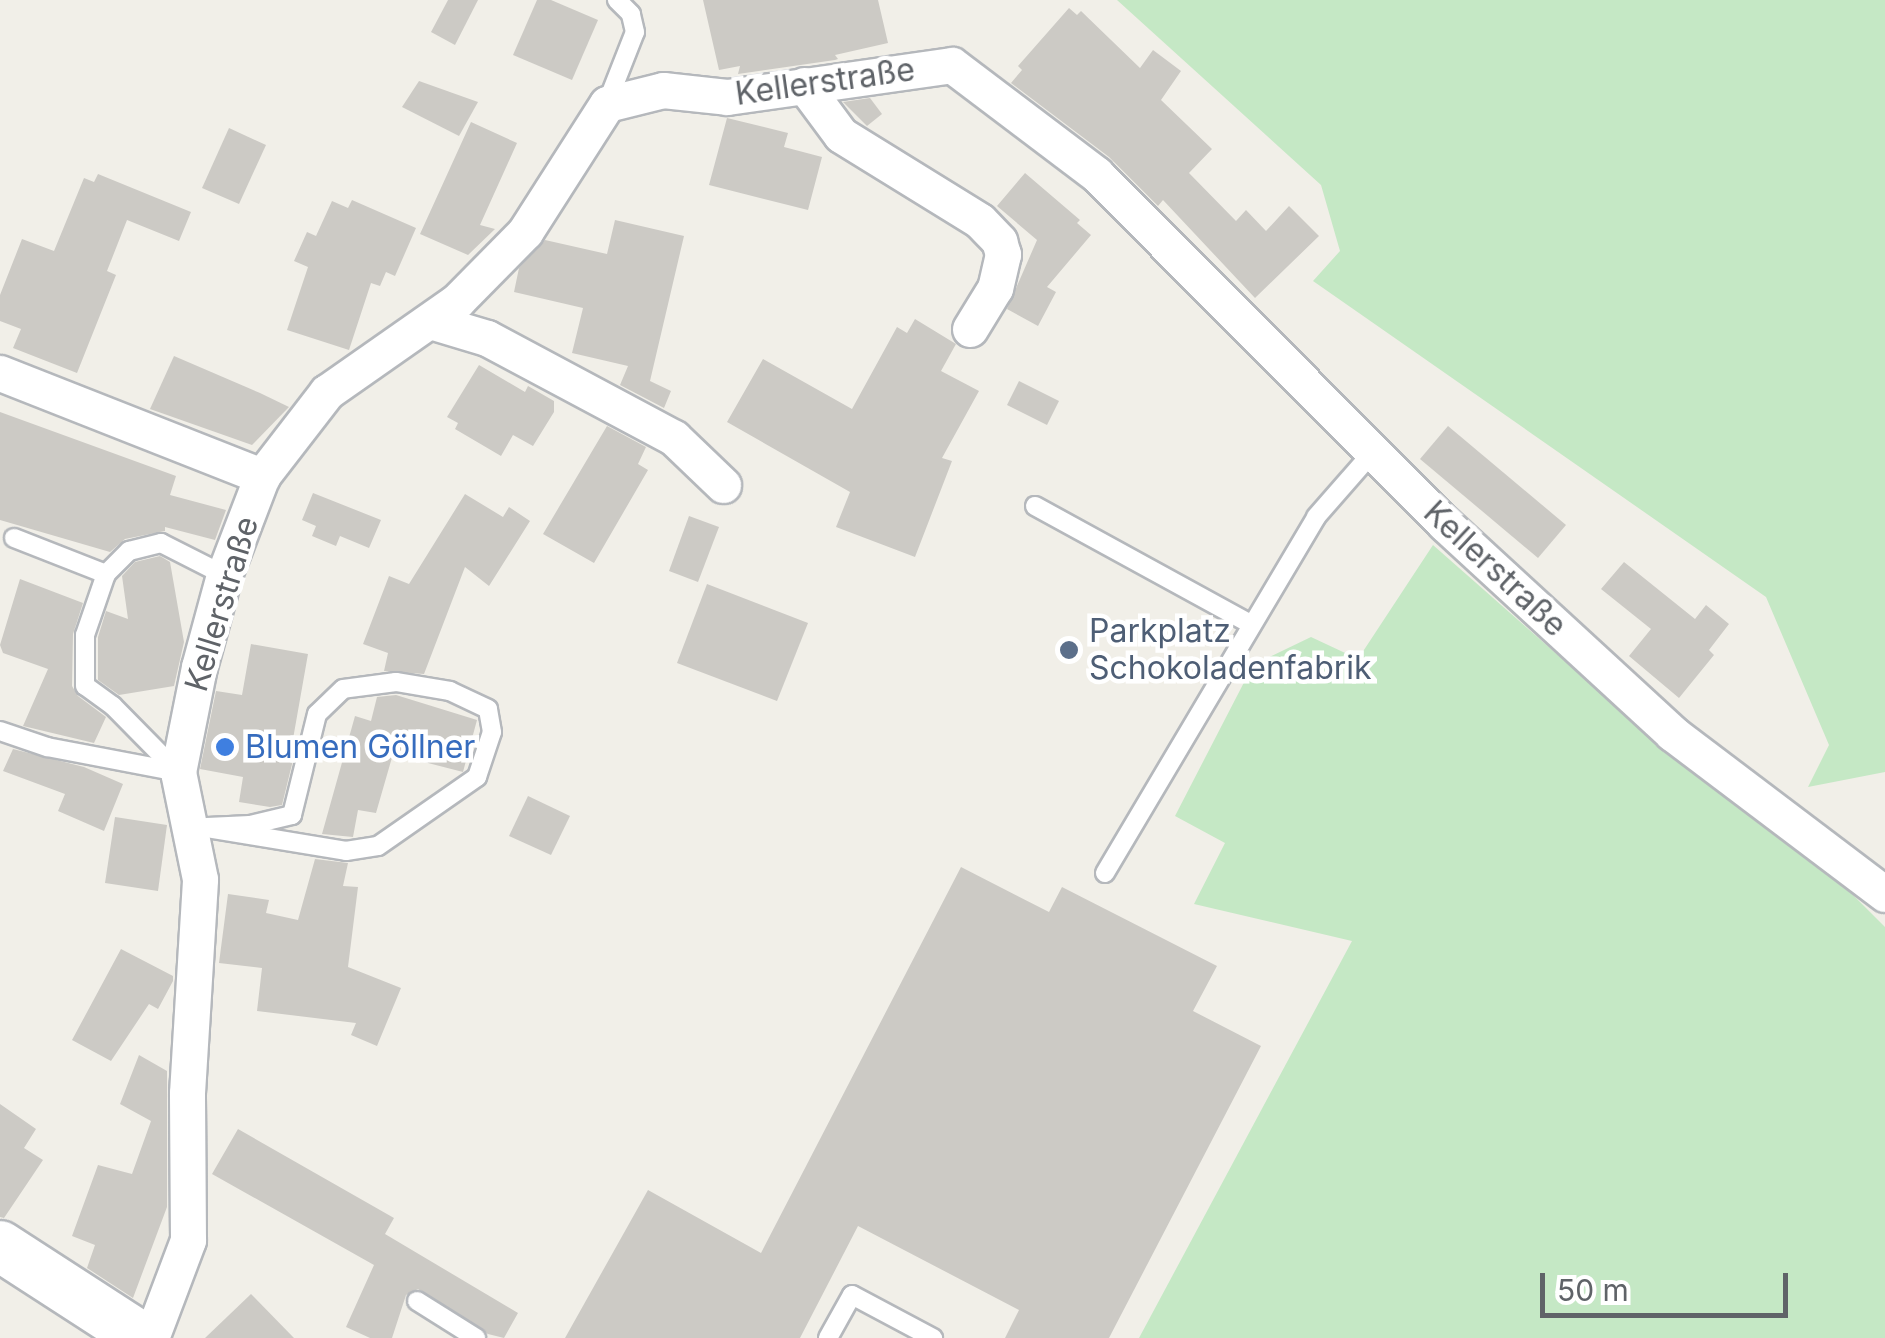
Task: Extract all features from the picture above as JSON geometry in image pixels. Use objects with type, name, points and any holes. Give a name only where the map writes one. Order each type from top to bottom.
[{"type":"main road","points":[[5,1261],[142,1338]]},
{"type":"street","name":"Kellerstraße","points":[[150,1338],[188,1240],[187,1093],[200,879],[198,826],[178,772],[198,667],[224,575],[262,476],[327,392],[457,300],[524,232],[607,104],[663,90],[727,97],[952,65],[1096,174],[1445,524],[1672,733],[1885,894]]},
{"type":"street","points":[[804,84],[841,135],[980,222],[999,241],[1002,254],[995,288],[970,329]]},
{"type":"street","points":[[430,321],[487,338],[674,438],[723,485]]},
{"type":"street","points":[[0,373],[262,476]]},
{"type":"lane","points":[[607,104],[635,32],[631,14],[618,0]]},
{"type":"lane","points":[[1105,873],[1316,517],[1373,452]]},
{"type":"lane","points":[[1034,506],[1252,626]]},
{"type":"lane","points":[[14,538],[106,574]]},
{"type":"lane","points":[[178,772],[113,706],[85,686],[85,635],[106,574],[129,551],[162,544],[224,575]]},
{"type":"lane","points":[[396,682],[450,691],[488,710],[492,732],[477,776],[378,846],[346,850],[198,826],[250,826],[292,816],[318,714],[342,690],[396,682]]},
{"type":"lane","points":[[0,731],[47,748],[178,772]]},
{"type":"lane","points":[[828,1338],[852,1295],[934,1338]]},
{"type":"lane","points":[[416,1301],[476,1338]]},
{"type":"green space","points":[[1117,0],[1885,0],[1885,772],[1808,787],[1829,745],[1766,597],[1313,281],[1340,251],[1321,185]]},
{"type":"green space","points":[[1433,545],[1643,730],[1852,894],[1885,927],[1885,1338],[1139,1338],[1352,941],[1194,904],[1225,843],[1175,816],[1253,665],[1311,637],[1358,659]]},
{"type":"building","points":[[448,0],[478,0],[455,45],[431,32]]},
{"type":"building","points":[[537,0],[551,0],[598,20],[572,80],[513,55]]},
{"type":"building","points":[[703,0],[878,0],[888,43],[835,55],[835,60],[738,74],[740,66],[719,70]]},
{"type":"building","points":[[1069,8],[1077,15],[1081,11],[1140,68],[1153,50],[1181,71],[1161,100],[1212,149],[1189,173],[1236,221],[1246,210],[1266,231],[1289,206],[1319,236],[1255,298],[1163,200],[1158,206],[1109,157],[1011,83],[1022,70],[1018,66]]},
{"type":"building","points":[[419,81],[478,102],[459,136],[402,107]]},
{"type":"building","points":[[870,98],[882,114],[867,126],[843,102]]},
{"type":"building","points":[[727,118],[788,133],[784,147],[822,157],[808,210],[709,185]]},
{"type":"building","points":[[471,122],[517,143],[480,225],[495,229],[468,255],[420,234]]},
{"type":"building","points":[[229,128],[266,145],[239,204],[202,188]]},
{"type":"building","points":[[1025,173],[1080,220],[1077,223],[1091,235],[1047,287],[1056,292],[1038,326],[1007,309],[1037,240],[997,206]]},
{"type":"building","points":[[98,174],[191,212],[179,241],[127,220],[107,271],[116,275],[77,373],[13,348],[21,329],[0,321],[0,295],[22,239],[54,251],[84,178],[94,182]]},
{"type":"building","points":[[352,200],[416,228],[395,276],[386,272],[380,286],[371,283],[349,350],[287,330],[308,267],[294,261],[307,232],[316,236],[332,201],[348,208]]},
{"type":"building","points":[[615,220],[684,236],[650,381],[671,391],[664,408],[620,385],[628,366],[572,353],[583,308],[514,292],[519,268],[545,240],[607,254]]},
{"type":"building","points":[[915,319],[956,344],[941,371],[979,391],[942,458],[952,461],[915,557],[836,527],[850,492],[727,422],[763,359],[852,409],[897,327],[907,333]]},
{"type":"building","points":[[174,356],[289,407],[252,445],[150,409]]},
{"type":"building","points":[[479,365],[525,392],[528,386],[554,401],[554,412],[533,446],[513,435],[501,456],[455,429],[458,423],[447,417]]},
{"type":"building","points":[[1019,381],[1059,401],[1047,425],[1007,405]]},
{"type":"building","points":[[0,412],[176,476],[170,495],[226,510],[215,540],[165,527],[165,531],[125,539],[110,552],[0,520]]},
{"type":"building","points":[[607,426],[646,447],[638,464],[648,470],[594,563],[543,534]]},
{"type":"building","points":[[1448,426],[1566,525],[1538,558],[1420,459]]},
{"type":"building","points":[[313,493],[381,520],[369,548],[340,536],[336,546],[312,536],[316,526],[302,520]]},
{"type":"building","points":[[465,494],[503,517],[509,507],[530,521],[489,586],[465,567],[424,674],[384,671],[388,653],[363,644],[389,576],[409,584]]},
{"type":"building","points":[[689,516],[719,527],[698,582],[669,571]]},
{"type":"building","points":[[160,556],[170,562],[184,642],[174,686],[119,695],[98,680],[98,637],[106,611],[128,619],[122,576],[135,562]]},
{"type":"building","points":[[1624,562],[1695,619],[1706,605],[1729,624],[1709,650],[1714,655],[1679,698],[1629,656],[1651,629],[1601,589]]},
{"type":"building","points":[[20,579],[83,603],[73,634],[72,686],[78,696],[106,717],[94,743],[23,726],[48,669],[3,653],[0,645]]},
{"type":"building","points":[[707,584],[808,623],[777,701],[677,663]]},
{"type":"building","points":[[251,644],[308,654],[290,756],[294,756],[282,805],[270,807],[239,802],[243,777],[200,769],[216,691],[242,695]]},
{"type":"building","points":[[396,695],[477,720],[463,772],[393,754],[376,813],[358,810],[353,837],[322,834],[355,716],[371,721],[377,697]]},
{"type":"building","points":[[13,749],[84,767],[123,784],[104,831],[58,811],[65,794],[3,771]]},
{"type":"building","points":[[528,796],[570,816],[551,855],[509,836]]},
{"type":"building","points":[[115,817],[167,825],[158,891],[105,883]]},
{"type":"building","points":[[315,859],[348,863],[343,886],[358,887],[348,967],[401,988],[377,1046],[351,1035],[356,1023],[257,1011],[262,968],[219,963],[228,894],[269,900],[266,913],[298,920]]},
{"type":"building","points":[[961,867],[1049,912],[1062,887],[1217,966],[1193,1011],[1261,1046],[1109,1338],[1005,1338],[1019,1310],[858,1226],[800,1338],[565,1338],[648,1190],[761,1253]]},
{"type":"building","points":[[121,949],[173,976],[173,981],[158,1009],[149,1004],[111,1061],[72,1040]]},
{"type":"building","points":[[139,1055],[167,1071],[167,1207],[133,1298],[87,1268],[95,1245],[72,1236],[98,1165],[132,1174],[151,1121],[120,1104]]},
{"type":"building","points":[[0,1104],[36,1129],[24,1148],[43,1160],[4,1218],[0,1217]]},
{"type":"building","points":[[238,1129],[394,1218],[385,1234],[518,1313],[504,1338],[488,1334],[418,1289],[406,1295],[392,1338],[370,1338],[346,1327],[374,1265],[212,1174]]},
{"type":"building","points":[[251,1294],[294,1338],[205,1338]]},
{"type":"place","name":"Parkplatz Schokoladenfabrik","points":[[1069,650]]},
{"type":"place","name":"Blumen Göllner","points":[[225,747]]}]
